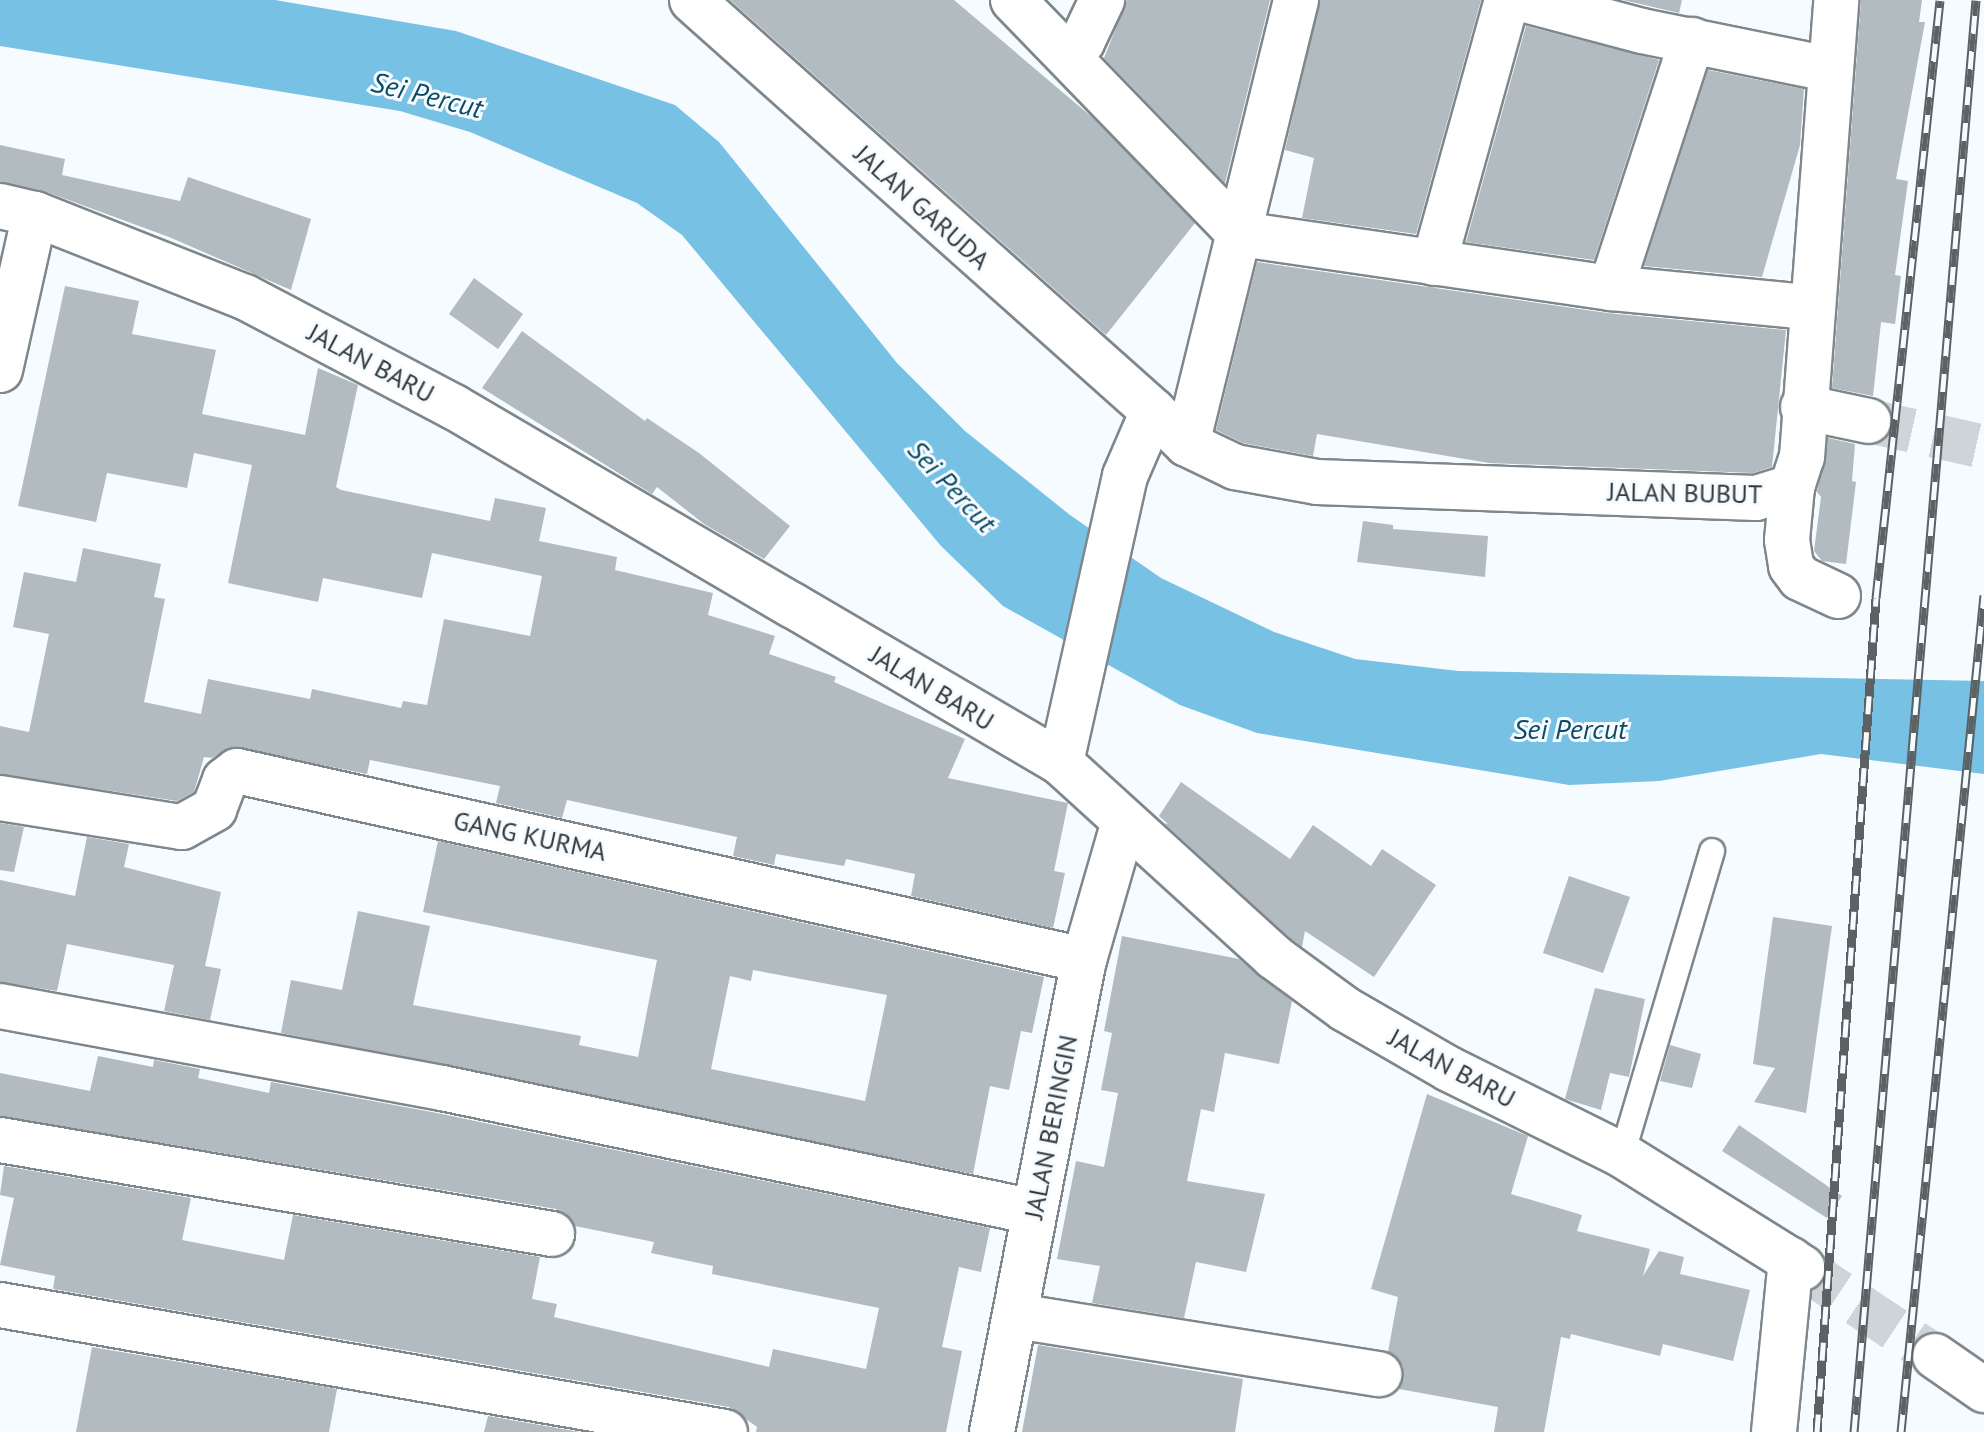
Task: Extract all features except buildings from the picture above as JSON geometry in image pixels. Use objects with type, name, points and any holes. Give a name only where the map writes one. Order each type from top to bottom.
[{"type":"street","name":"JALAN GARUDA","points":[[692,0],[1153,411]]},
{"type":"street","points":[[1013,0],[1065,50],[1240,234],[1611,288],[1810,307]]},
{"type":"street","points":[[1065,50],[1082,42],[1102,0]]},
{"type":"street","points":[[1187,444],[1296,0]]},
{"type":"street","points":[[1434,263],[1507,0]]},
{"type":"street","points":[[1525,0],[1829,69]]},
{"type":"street","name":"JALAN BUBUT","points":[[1153,411],[1187,444],[1235,467],[1356,485],[1756,498],[1792,487],[1802,457],[1810,307],[1836,0]]},
{"type":"street","points":[[1611,288],[1692,40]]},
{"type":"street","points":[[0,370],[17,210]]},
{"type":"street","name":"JALAN BARU","points":[[17,210],[245,297],[454,407],[1061,763],[1123,825],[1274,957],[1345,1009],[1449,1069],[1622,1155],[1797,1264],[1774,1432]]},
{"type":"street","points":[[1803,407],[1869,421]]},
{"type":"street","points":[[1061,763],[1070,711],[1125,476],[1153,411]]},
{"type":"street","points":[[1792,487],[1787,540],[1791,566],[1800,578],[1838,596]]},
{"type":"street","name":"GANG KURMA","points":[[0,798],[182,827],[214,809],[225,780],[237,771],[1084,960]]},
{"type":"street","name":"JALAN BERINGIN","points":[[992,1432],[1084,960],[1123,825]]},
{"type":"street","points":[[0,1006],[442,1088],[1034,1212]]},
{"type":"street","points":[[0,1140],[552,1234]]},
{"type":"street","points":[[0,1305],[725,1432]]},
{"type":"street","points":[[1016,1316],[1379,1374]]},
{"type":"street","points":[[1935,1356],[1984,1390]]},
{"type":"lane","points":[[1622,1155],[1712,851]]},
{"type":"water","name":"Sei Percut","points":[[0,0],[275,0],[456,31],[675,105],[719,142],[897,363],[965,431],[1070,515],[1161,578],[1274,632],[1355,659],[1458,671],[1984,681],[1984,774],[1821,754],[1659,781],[1569,785],[1257,733],[1180,705],[1003,606],[941,546],[682,235],[637,203],[470,132],[400,111],[0,46]]},
{"type":"tunnel","points":[[1869,421],[1984,447]]},
{"type":"tunnel","points":[[1803,1268],[1935,1356]]},
{"type":"railway","points":[[1817,1432],[1876,598],[1940,0]]},
{"type":"railway","points":[[1854,1432],[1976,0]]},
{"type":"railway","points":[[1901,1432],[1984,595]]}]
